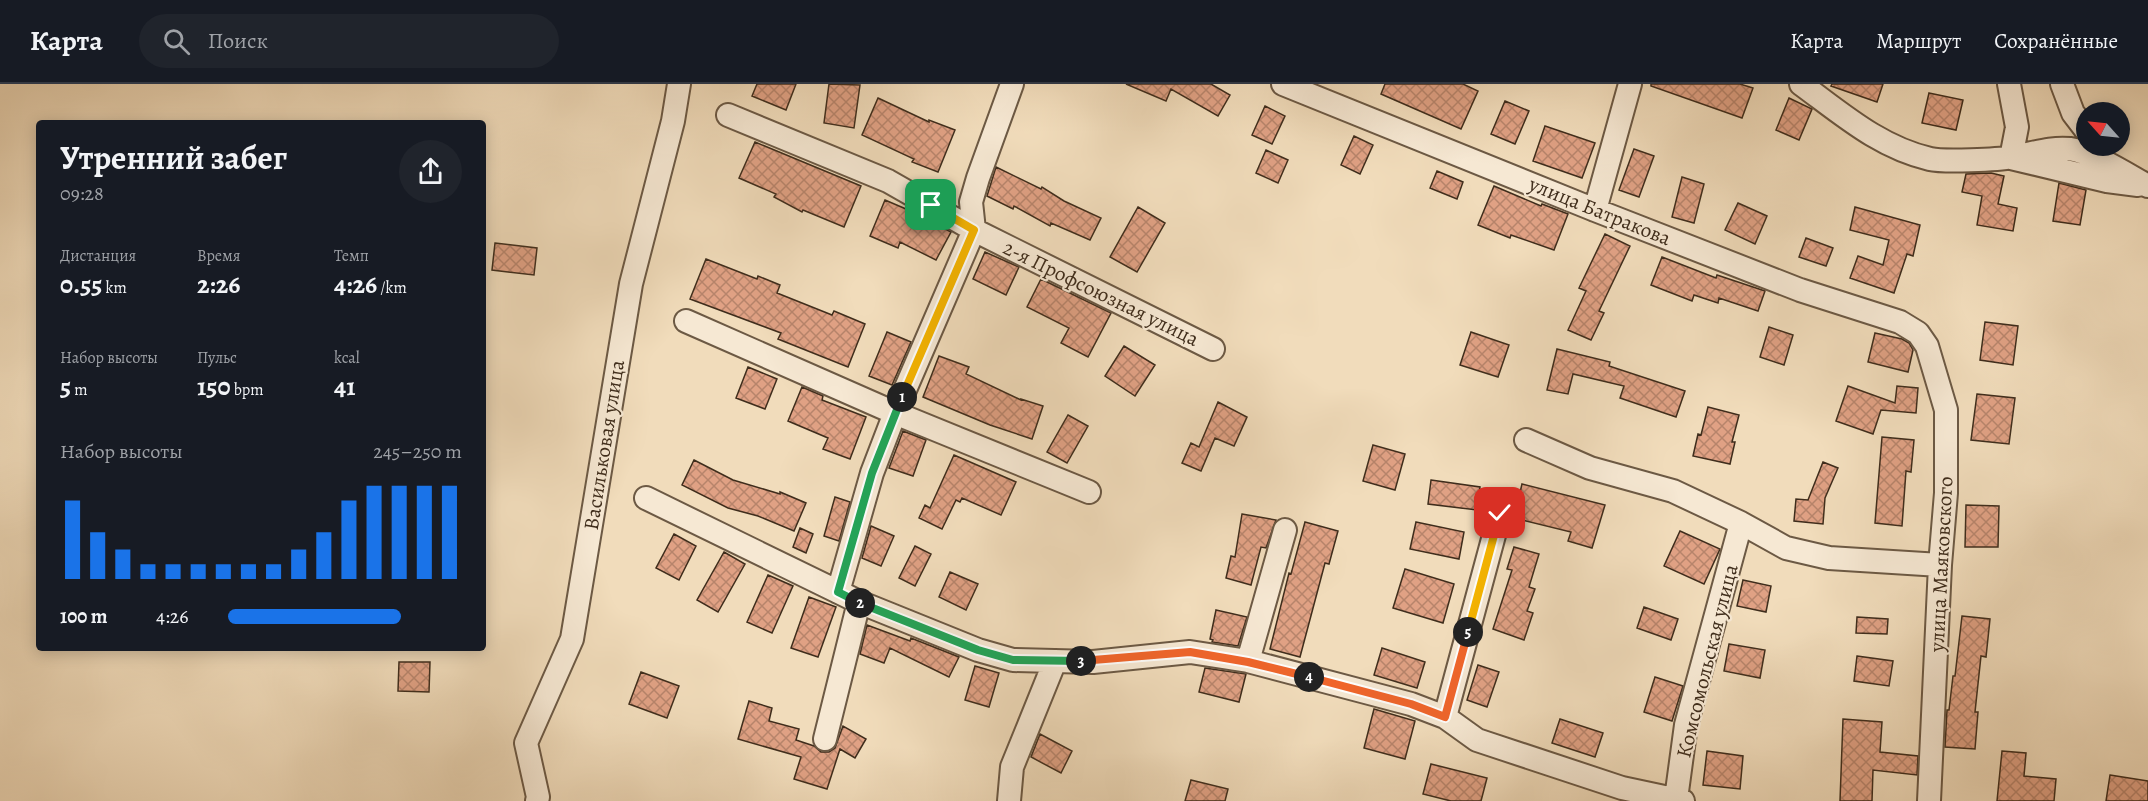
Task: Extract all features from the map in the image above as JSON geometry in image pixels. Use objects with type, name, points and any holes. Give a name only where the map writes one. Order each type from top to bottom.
[{"type":"street","name":"Васильковая улица","points":[[537,801],[526,743],[572,639],[631,284],[673,121],[679,84]]},
{"type":"street","points":[[838,592],[872,473],[974,230],[971,202],[1012,84]]},
{"type":"street","name":"улица Батракова","points":[[1283,84],[1800,290],[1900,322],[1918,333]]},
{"type":"street","points":[[1595,210],[1630,84]]},
{"type":"street","points":[[1801,84],[1868,134],[1894,148],[1932,159],[2011,158],[2107,181],[2148,186]]},
{"type":"street","points":[[1995,84],[1997,92],[2017,127],[2044,149]]},
{"type":"street","points":[[2009,84],[2017,127],[2011,158]]},
{"type":"street","points":[[2062,88],[2076,117]]},
{"type":"street","name":"2-я Профсоюзная улица","points":[[728,115],[888,181],[974,230],[1213,349]]},
{"type":"street","points":[[2011,158],[2044,149],[2071,149],[2113,166],[2148,186]]},
{"type":"street","points":[[2106,156],[2113,166]]},
{"type":"street","points":[[686,321],[895,414],[1089,492]]},
{"type":"street","name":"улица Маяковского","points":[[1918,333],[1927,346],[1946,410],[1946,494],[1940,565],[1929,801]]},
{"type":"street","points":[[1526,440],[1590,468],[1673,492],[1741,523],[1786,548],[1829,558],[1940,565]]},
{"type":"street","name":"Комсомольская улица","points":[[646,498],[859,602],[978,650],[1013,660],[1093,662],[1190,652],[1248,662],[1411,704],[1445,717],[1477,740],[1622,788],[1679,800],[1686,725],[1741,523]]},
{"type":"street","points":[[1445,717],[1500,513]]},
{"type":"street","points":[[1248,662],[1285,530]]},
{"type":"street","points":[[825,739],[859,602]]},
{"type":"street","points":[[1009,801],[1012,767],[1055,661]]},
{"type":"building","points":[[757,84],[796,84],[786,110],[752,96]]},
{"type":"building","points":[[829,84],[860,85],[854,128],[824,123]]},
{"type":"building","points":[[1126,84],[1211,84],[1230,95],[1218,116],[1171,89],[1166,101]]},
{"type":"building","points":[[1385,84],[1463,84],[1478,91],[1461,129],[1381,94]]},
{"type":"building","points":[[1651,84],[1740,84],[1753,88],[1742,118],[1651,86]]},
{"type":"building","points":[[1832,84],[1883,84],[1877,102],[1831,86]]},
{"type":"building","points":[[1929,93],[1963,100],[1956,130],[1922,123]]},
{"type":"building","points":[[878,98],[929,122],[929,120],[955,130],[938,172],[912,162],[914,159],[862,135]]},
{"type":"building","points":[[1789,98],[1812,109],[1799,140],[1776,130]]},
{"type":"building","points":[[1505,101],[1529,111],[1515,144],[1491,134]]},
{"type":"building","points":[[1265,106],[1285,116],[1272,144],[1252,135]]},
{"type":"building","points":[[1545,126],[1595,143],[1582,178],[1533,161]]},
{"type":"building","points":[[1354,136],[1373,145],[1360,174],[1341,165]]},
{"type":"building","points":[[755,142],[861,186],[844,227],[803,210],[802,212],[774,197],[776,194],[739,178]]},
{"type":"building","points":[[1634,149],[1654,156],[1639,197],[1619,190]]},
{"type":"building","points":[[1266,150],[1288,160],[1278,183],[1256,173]]},
{"type":"building","points":[[996,167],[1041,189],[1042,187],[1064,201],[1101,218],[1090,240],[1051,223],[1050,226],[1014,206],[1013,209],[987,196]]},
{"type":"building","points":[[1437,171],[1463,182],[1457,199],[1430,188]]},
{"type":"building","points":[[1991,173],[2004,176],[1998,204],[2017,208],[2013,231],[1977,225],[1982,196],[1962,192],[1966,174]]},
{"type":"building","points":[[1682,177],[1704,184],[1694,223],[1672,217]]},
{"type":"building","points":[[2059,183],[2086,190],[2080,225],[2053,221]]},
{"type":"building","points":[[1494,186],[1541,206],[1542,204],[1568,214],[1554,250],[1511,235],[1510,238],[1478,225]]},
{"type":"building","points":[[885,200],[951,232],[936,260],[900,242],[898,248],[870,236]]},
{"type":"building","points":[[1738,203],[1767,216],[1755,244],[1725,230]]},
{"type":"building","points":[[1138,207],[1165,223],[1137,272],[1110,257]]},
{"type":"building","points":[[1855,207],[1920,225],[1913,256],[1907,254],[1894,293],[1850,278],[1858,256],[1883,265],[1889,240],[1850,230]]},
{"type":"building","points":[[1605,234],[1630,246],[1599,311],[1604,313],[1591,340],[1568,330],[1586,291],[1579,288]]},
{"type":"building","points":[[1806,238],[1833,248],[1826,266],[1799,257]]},
{"type":"building","points":[[495,243],[537,248],[534,275],[492,270]]},
{"type":"building","points":[[985,252],[1019,267],[1006,295],[973,279]]},
{"type":"building","points":[[1662,257],[1716,278],[1717,275],[1765,291],[1758,311],[1719,298],[1718,303],[1694,295],[1692,301],[1651,285]]},
{"type":"building","points":[[706,259],[757,279],[758,276],[780,285],[777,293],[832,315],[834,311],[865,324],[848,367],[778,339],[781,333],[690,299]]},
{"type":"building","points":[[1041,279],[1111,313],[1088,357],[1061,343],[1069,328],[1027,307]]},
{"type":"building","points":[[1985,322],[2018,326],[2013,365],[1980,360]]},
{"type":"building","points":[[1769,327],[1793,335],[1784,365],[1760,357]]},
{"type":"building","points":[[887,332],[911,342],[892,385],[869,376]]},
{"type":"building","points":[[1471,332],[1509,345],[1498,377],[1460,365]]},
{"type":"building","points":[[1875,333],[1902,339],[1909,343],[1913,350],[1908,372],[1868,362]]},
{"type":"building","points":[[1124,346],[1155,365],[1135,396],[1105,376]]},
{"type":"building","points":[[1557,349],[1610,362],[1609,366],[1685,391],[1676,417],[1620,398],[1624,386],[1573,374],[1568,394],[1547,390]]},
{"type":"building","points":[[939,356],[969,367],[966,374],[1021,400],[1043,406],[1032,439],[990,425],[923,397]]},
{"type":"building","points":[[748,367],[777,379],[765,409],[736,398]]},
{"type":"building","points":[[1848,386],[1895,403],[1897,386],[1918,388],[1916,413],[1881,410],[1873,434],[1836,421]]},
{"type":"building","points":[[802,387],[823,396],[822,400],[866,417],[850,459],[823,449],[828,438],[788,421]]},
{"type":"building","points":[[1977,394],[2015,398],[2009,444],[1971,440]]},
{"type":"building","points":[[1218,402],[1247,417],[1234,446],[1215,438],[1201,471],[1182,463],[1191,443],[1199,447]]},
{"type":"building","points":[[1708,407],[1739,415],[1732,442],[1735,442],[1730,464],[1693,456]]},
{"type":"building","points":[[1068,415],[1088,426],[1067,463],[1047,452]]},
{"type":"building","points":[[903,431],[926,440],[913,476],[889,468]]},
{"type":"building","points":[[1882,437],[1914,440],[1911,472],[1906,471],[1902,526],[1875,523]]},
{"type":"building","points":[[1373,445],[1405,454],[1395,490],[1363,481]]},
{"type":"building","points":[[954,455],[1016,482],[1001,515],[962,498],[960,502],[956,500],[942,529],[919,518],[925,505],[930,508]]},
{"type":"building","points":[[694,460],[733,480],[780,494],[780,492],[806,503],[794,531],[758,516],[728,508],[682,485]]},
{"type":"building","points":[[1823,462],[1838,468],[1825,498],[1823,524],[1794,521],[1796,499],[1808,500]]},
{"type":"building","points":[[1431,480],[1480,487],[1477,510],[1428,504]]},
{"type":"building","points":[[1522,484],[1605,505],[1592,548],[1568,541],[1571,532],[1514,518]]},
{"type":"building","points":[[835,497],[850,502],[839,541],[824,536]]},
{"type":"building","points":[[1966,505],[1999,506],[1998,547],[1965,547]]},
{"type":"building","points":[[1242,514],[1276,520],[1266,548],[1261,547],[1251,585],[1226,578],[1231,556],[1235,557]]},
{"type":"building","points":[[1305,522],[1338,531],[1329,564],[1325,563],[1300,657],[1270,649],[1289,573],[1291,574]]},
{"type":"building","points":[[1416,522],[1464,532],[1459,559],[1410,549]]},
{"type":"building","points":[[871,526],[894,536],[881,566],[862,558]]},
{"type":"building","points":[[800,528],[813,534],[806,553],[793,547]]},
{"type":"building","points":[[1680,531],[1720,549],[1704,584],[1664,566]]},
{"type":"building","points":[[674,534],[696,546],[679,580],[656,568]]},
{"type":"building","points":[[915,546],[931,554],[915,586],[899,578]]},
{"type":"building","points":[[1514,547],[1539,554],[1529,587],[1535,589],[1527,611],[1533,613],[1524,640],[1493,629],[1512,570],[1507,569]]},
{"type":"building","points":[[724,552],[745,564],[718,612],[697,600]]},
{"type":"building","points":[[1405,569],[1454,584],[1443,623],[1393,608]]},
{"type":"building","points":[[950,572],[978,584],[966,610],[939,597]]},
{"type":"building","points":[[768,575],[793,586],[772,633],[747,622]]},
{"type":"building","points":[[1743,580],[1771,586],[1766,612],[1737,606]]},
{"type":"building","points":[[809,597],[836,607],[818,657],[791,648]]},
{"type":"building","points":[[1644,607],[1678,619],[1671,640],[1637,628]]},
{"type":"building","points":[[1216,610],[1247,617],[1238,646],[1212,642],[1213,640],[1210,639]]},
{"type":"building","points":[[1962,616],[1990,619],[1986,657],[1981,656],[1975,712],[1978,712],[1975,749],[1945,747],[1947,710],[1949,710],[1953,676],[1955,676]]},
{"type":"building","points":[[1857,617],[1888,619],[1887,634],[1856,633]]},
{"type":"building","points":[[867,625],[910,641],[911,638],[959,657],[949,677],[890,648],[884,663],[860,654]]},
{"type":"building","points":[[1729,644],[1765,650],[1760,678],[1724,671]]},
{"type":"building","points":[[1382,648],[1425,662],[1417,688],[1374,675]]},
{"type":"building","points":[[1857,656],[1893,661],[1889,686],[1854,681]]},
{"type":"building","points":[[399,662],[430,662],[429,692],[398,691]]},
{"type":"building","points":[[1478,665],[1499,672],[1487,707],[1467,700]]},
{"type":"building","points":[[975,666],[999,673],[989,707],[965,700]]},
{"type":"building","points":[[1205,668],[1246,674],[1239,702],[1199,692]]},
{"type":"building","points":[[641,672],[679,686],[667,718],[629,704]]},
{"type":"building","points":[[1655,677],[1683,686],[1672,721],[1644,712]]},
{"type":"building","points":[[749,701],[772,708],[769,721],[799,729],[796,740],[814,746],[821,752],[829,752],[835,748],[843,726],[866,739],[855,758],[840,749],[827,789],[794,779],[801,757],[738,739]]},
{"type":"building","points":[[1374,709],[1415,721],[1405,759],[1364,748]]},
{"type":"building","points":[[1560,719],[1603,733],[1595,757],[1552,743]]},
{"type":"building","points":[[1843,719],[1882,722],[1880,752],[1918,756],[1917,775],[1873,770],[1872,801],[1840,801]]},
{"type":"building","points":[[1040,734],[1072,751],[1061,773],[1031,757]]},
{"type":"building","points":[[1707,751],[1743,756],[1740,789],[1703,785]]},
{"type":"building","points":[[2002,751],[2026,753],[2024,776],[2056,779],[2054,801],[1997,801]]},
{"type":"building","points":[[1431,764],[1487,778],[1481,801],[1451,801],[1423,794]]},
{"type":"building","points":[[2110,775],[2148,781],[2148,801],[2106,801]]},
{"type":"building","points":[[1191,780],[1228,789],[1225,801],[1185,801]]},
{"type":"route","points":[[931,205],[974,230],[872,473],[838,592],[978,650],[1013,660],[1093,662],[1190,652],[1248,662],[1411,704],[1445,717],[1500,513]]}]
